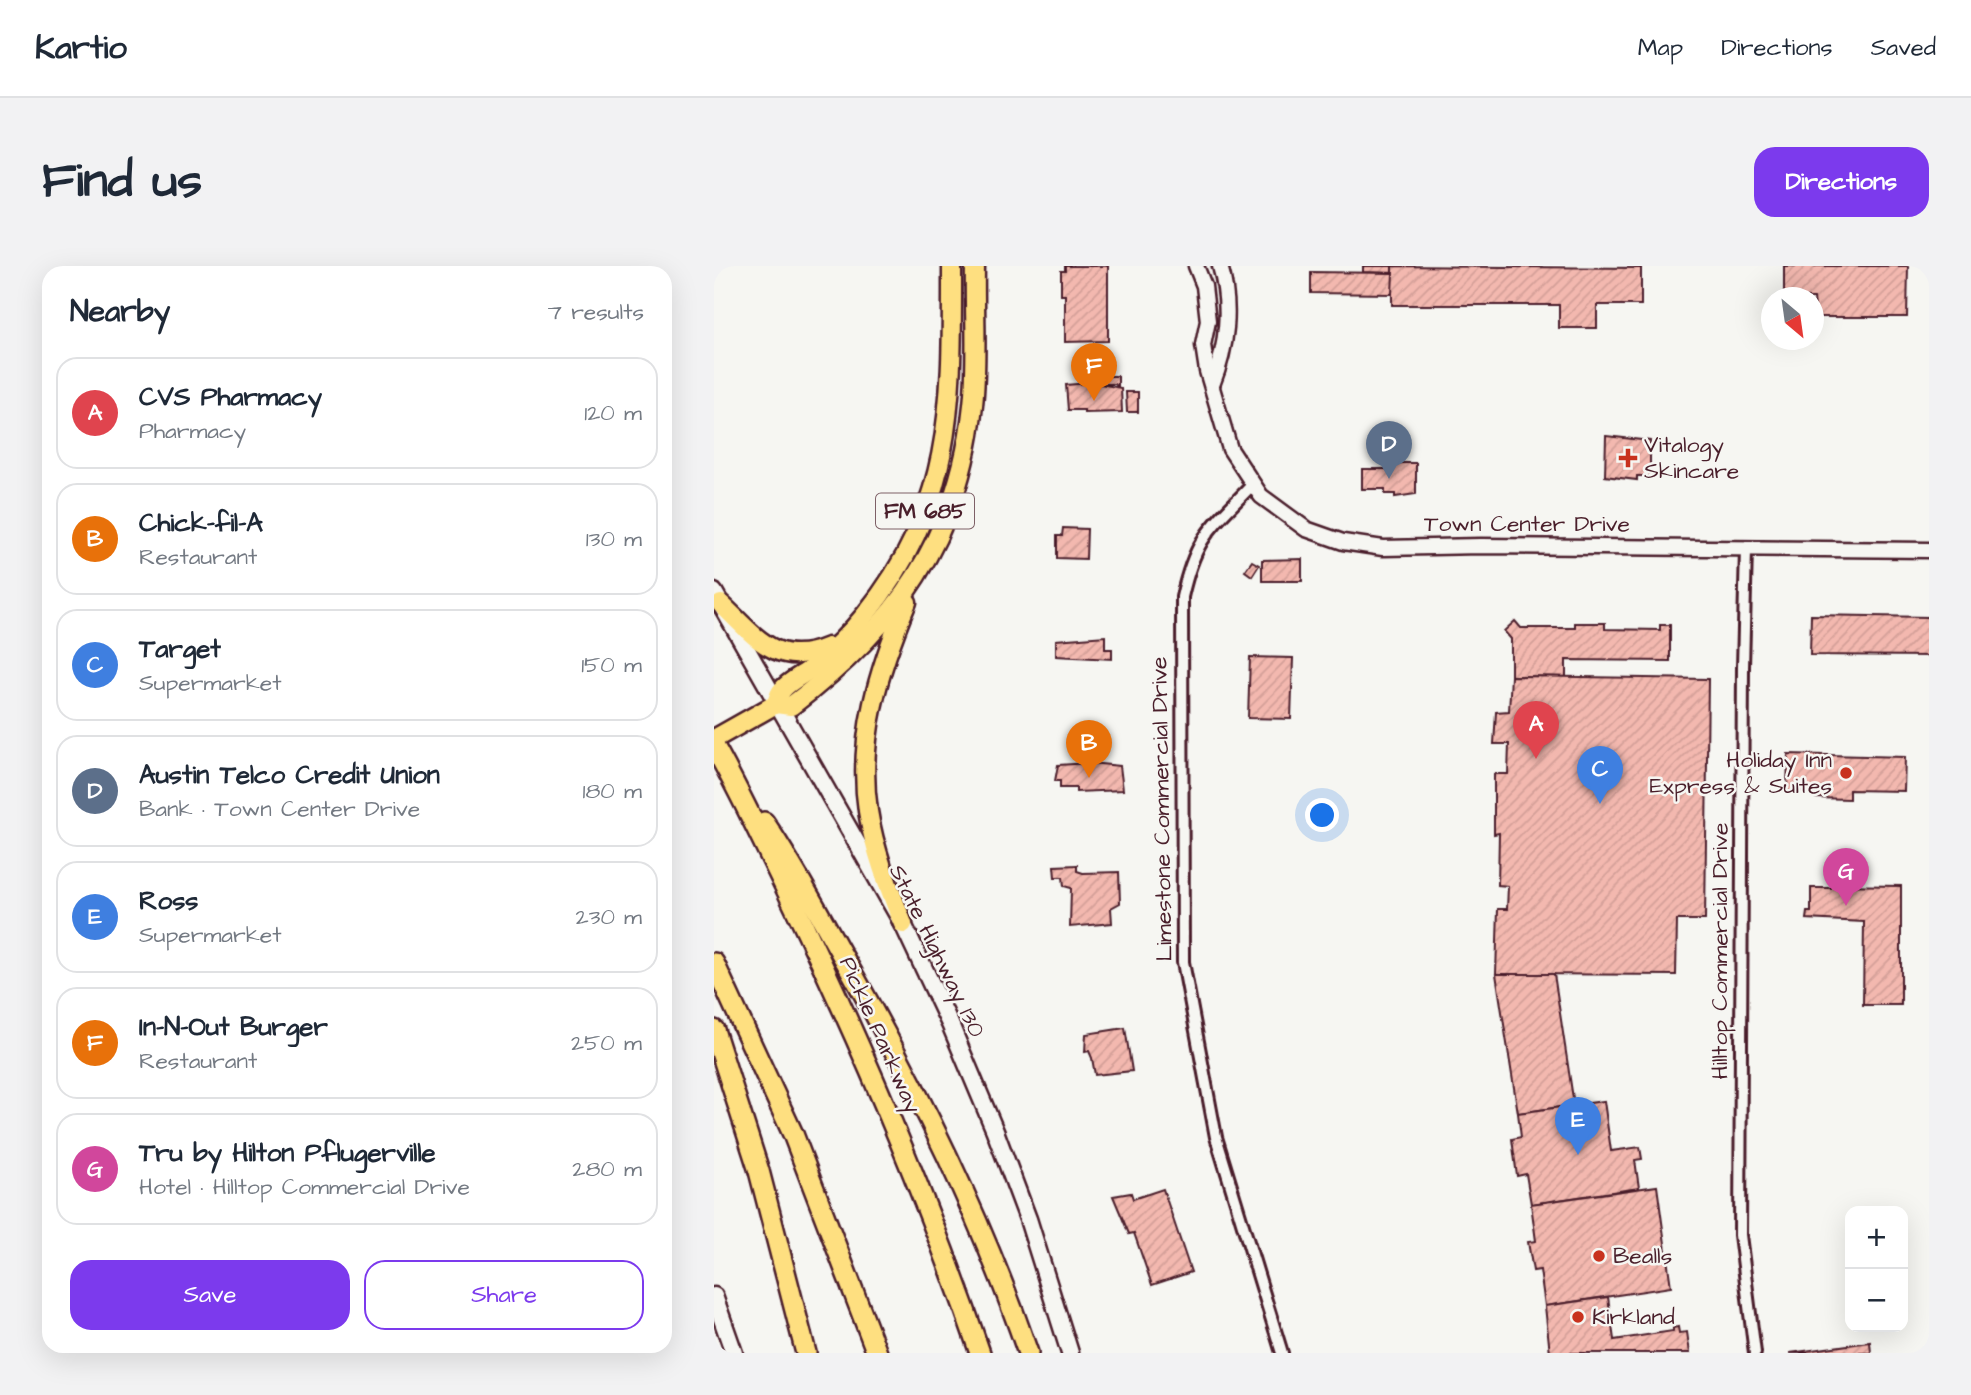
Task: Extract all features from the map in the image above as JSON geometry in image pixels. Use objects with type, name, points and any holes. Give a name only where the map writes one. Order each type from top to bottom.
[{"type":"highway","name":"Pickle Parkway","points":[[714,746],[873,1074],[926,1203],[980,1353]]},
{"type":"highway","points":[[726,768],[779,845],[897,1053],[967,1197],[1028,1353]]},
{"type":"highway","points":[[714,963],[793,1134],[877,1353]]},
{"type":"highway","points":[[714,1030],[759,1171],[806,1353]]},
{"type":"main road","name":"FM 685","points":[[776,704],[781,690],[841,642],[865,616],[898,566],[923,517],[936,480],[951,398],[952,266]]},
{"type":"main road","name":"FM 685","points":[[903,925],[882,869],[868,811],[866,759],[870,711],[882,661],[916,579],[944,524],[958,486],[974,402],[975,266]]},
{"type":"main road","name":"FM 685","points":[[714,739],[776,704],[791,706],[854,655],[916,579]]},
{"type":"main road","points":[[717,598],[766,647],[782,654],[810,654],[841,642]]},
{"type":"main road","name":"State Highway 130","points":[[717,598],[903,925],[950,1024],[1028,1219],[1070,1353]]},
{"type":"main road","points":[[714,1296],[734,1353]]},
{"type":"street","name":"Town Center Drive","points":[[1196,266],[1204,286],[1208,321],[1203,345],[1217,413],[1230,449],[1261,496],[1306,529],[1343,542],[1383,548],[1494,546],[1929,550]]},
{"type":"street","name":"Town Center Drive","points":[[1212,385],[1220,366],[1227,322],[1220,266]]},
{"type":"street","points":[[1208,321],[1227,322]]},
{"type":"street","name":"Limestone Commercial Drive","points":[[1252,485],[1216,518],[1201,540],[1188,570],[1181,597],[1183,962],[1216,1137],[1282,1353]]},
{"type":"street","name":"Hilltop Commercial Drive","points":[[1746,549],[1742,678],[1740,1235],[1755,1353]]},
{"type":"building","points":[[1065,266],[1108,266],[1108,341],[1065,342],[1065,295],[1061,295],[1061,271],[1065,271]]},
{"type":"building","points":[[1363,266],[1393,266],[1393,273],[1363,272]]},
{"type":"building","points":[[1392,266],[1641,268],[1641,305],[1597,305],[1597,328],[1559,328],[1559,305],[1392,305]]},
{"type":"building","points":[[1784,266],[1908,266],[1907,317],[1824,317],[1824,287],[1784,287]]},
{"type":"building","points":[[1311,272],[1393,273],[1392,294],[1311,293]]},
{"type":"building","points":[[1081,376],[1118,376],[1118,387],[1100,382],[1081,384]]},
{"type":"building","points":[[1100,382],[1121,388],[1122,412],[1084,413],[1084,410],[1068,410],[1066,385]]},
{"type":"building","points":[[1126,392],[1138,392],[1138,412],[1127,412]]},
{"type":"building","name":"Vitalogy Skincare","points":[[1606,436],[1650,441],[1650,476],[1637,476],[1637,480],[1605,476]]},
{"type":"building","points":[[1386,463],[1416,463],[1416,494],[1395,497],[1395,494],[1385,494],[1385,489],[1362,489],[1362,469],[1386,469]]},
{"type":"building","points":[[1063,528],[1087,529],[1086,559],[1057,558],[1057,536],[1062,536]]},
{"type":"building","points":[[1302,559],[1302,581],[1262,581],[1262,560]]},
{"type":"building","points":[[1252,561],[1259,565],[1252,576],[1245,571]]},
{"type":"building","points":[[1811,615],[1929,617],[1929,656],[1810,655]]},
{"type":"building","points":[[1515,621],[1521,628],[1575,628],[1575,623],[1605,623],[1605,629],[1660,630],[1660,625],[1670,625],[1670,661],[1566,660],[1566,677],[1511,676],[1511,639],[1504,631]]},
{"type":"building","points":[[1105,636],[1105,649],[1112,649],[1112,659],[1056,656],[1056,640]]},
{"type":"building","points":[[1250,657],[1293,658],[1291,719],[1248,718]]},
{"type":"building","points":[[1511,676],[1708,679],[1705,920],[1677,920],[1676,975],[1496,974],[1498,909],[1507,909],[1508,886],[1498,885],[1499,833],[1494,834],[1494,774],[1508,774],[1509,744],[1494,744],[1496,712],[1509,711]]},
{"type":"building","name":"Holiday Inn Express & Suites","points":[[1788,754],[1905,757],[1904,791],[1849,790],[1849,799],[1816,798],[1816,792],[1787,791]]},
{"type":"building","points":[[1090,763],[1120,766],[1123,790],[1076,792],[1076,788],[1060,788],[1060,781],[1055,781],[1058,765]]},
{"type":"building","points":[[1077,865],[1077,871],[1083,873],[1119,872],[1120,903],[1111,908],[1112,923],[1070,927],[1071,888],[1064,886],[1063,877],[1055,877],[1054,866]]},
{"type":"building","points":[[1831,885],[1901,886],[1901,1005],[1863,1005],[1864,922],[1806,919],[1807,912],[1811,912],[1811,888],[1831,888]]},
{"type":"building","points":[[1496,974],[1554,974],[1574,1105],[1518,1113]]},
{"type":"building","points":[[1125,1028],[1132,1071],[1095,1075],[1089,1051],[1085,1052],[1086,1034]]},
{"type":"building","points":[[1604,1101],[1611,1151],[1640,1147],[1642,1159],[1635,1160],[1639,1188],[1531,1204],[1526,1174],[1517,1176],[1512,1139],[1521,1137],[1518,1113]]},
{"type":"building","name":"Bealls","points":[[1657,1186],[1671,1287],[1545,1306],[1540,1270],[1533,1271],[1528,1242],[1536,1241],[1531,1204]]},
{"type":"building","points":[[1163,1189],[1191,1272],[1152,1285],[1134,1233],[1129,1234],[1113,1196],[1131,1193],[1133,1199]]},
{"type":"building","name":"Kirkland","points":[[1608,1297],[1614,1340],[1673,1331],[1673,1328],[1678,1327],[1679,1333],[1687,1332],[1690,1353],[1550,1353],[1545,1306]]},
{"type":"building","points":[[1870,1342],[1871,1353],[1790,1353]]},
{"type":"place","name":"In-N-Out Burger","points":[[1094,401]]},
{"type":"place","name":"Vitalogy Skincare","points":[[1628,458]]},
{"type":"place","name":"Austin Telco Credit Union","points":[[1389,479]]},
{"type":"place","name":"CVS Pharmacy","points":[[1536,759]]},
{"type":"place","name":"Holiday Inn Express & Suites","points":[[1846,773]]},
{"type":"place","name":"Chick-fil-A","points":[[1089,778]]},
{"type":"place","name":"Target","points":[[1600,804]]},
{"type":"place","name":"Tru by Hilton Pflugerville","points":[[1846,906]]},
{"type":"place","name":"Ross","points":[[1578,1155]]},
{"type":"place","name":"Bealls","points":[[1599,1256]]},
{"type":"place","name":"Kirkland","points":[[1578,1317]]}]
